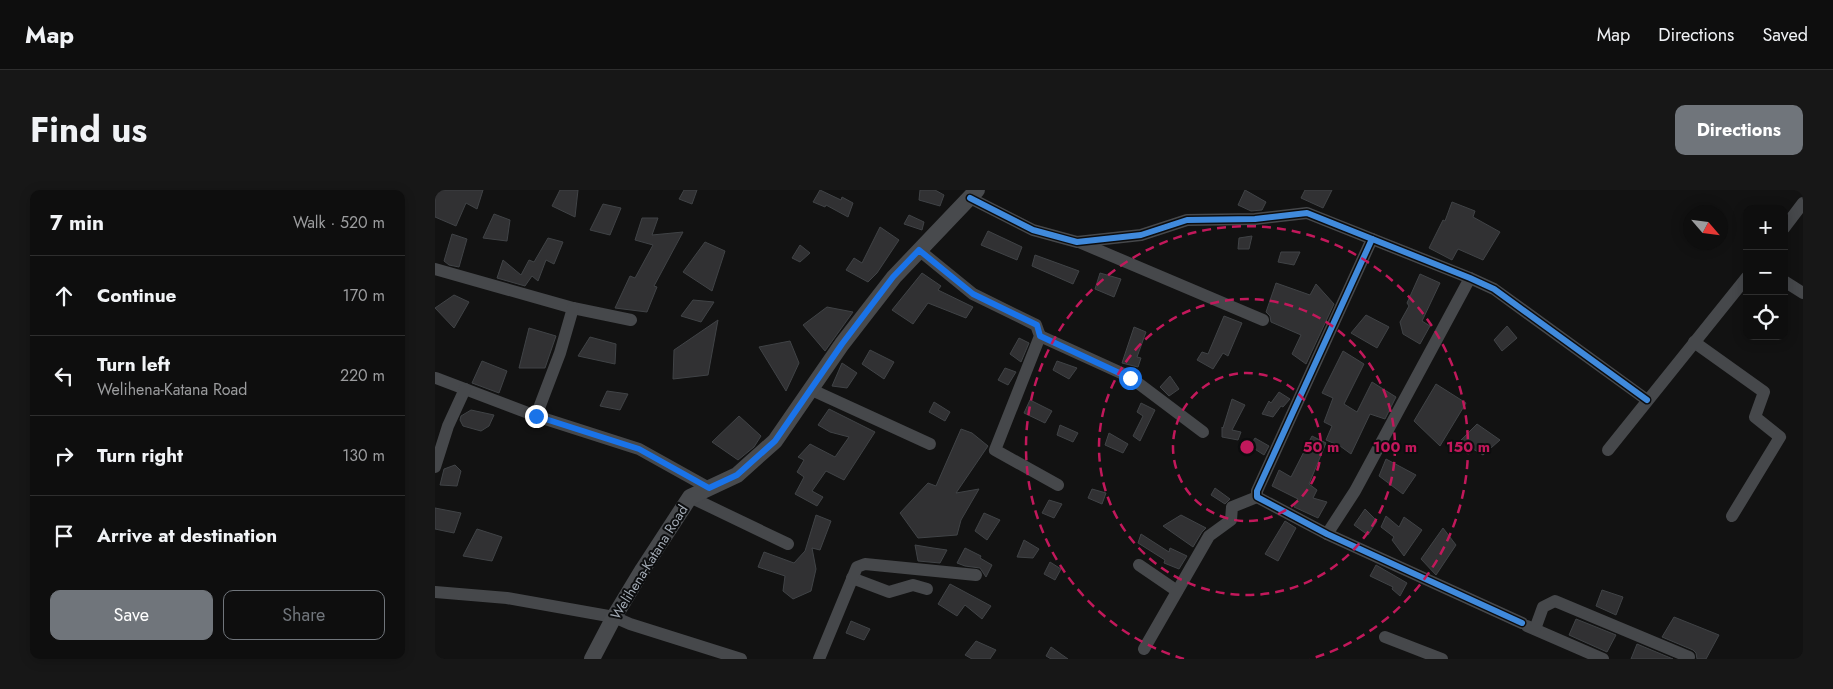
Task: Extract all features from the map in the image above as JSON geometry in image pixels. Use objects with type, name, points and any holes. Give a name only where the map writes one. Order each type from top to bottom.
[{"type":"main road","name":"Welihena-Katana Road","points":[[592,659],[643,568],[690,497],[737,475],[775,441],[842,344],[893,277],[974,194]]},
{"type":"street","points":[[974,194],[1033,230],[1077,242],[1263,320]]},
{"type":"street","points":[[1788,223],[1803,203]]},
{"type":"street","points":[[1077,242],[1141,236],[1187,220],[1255,219],[1307,213],[1494,289],[1647,400]]},
{"type":"street","points":[[1257,497],[1257,490],[1372,239]]},
{"type":"street","points":[[919,250],[973,294],[1037,325],[1040,336],[995,450],[1058,485]]},
{"type":"street","points":[[435,269],[573,308],[631,320]]},
{"type":"street","points":[[1327,534],[1355,491],[1470,278]]},
{"type":"street","points":[[1608,450],[1743,282]]},
{"type":"street","points":[[1788,283],[1803,293]]},
{"type":"street","points":[[536,416],[560,354],[573,308]]},
{"type":"street","points":[[1040,336],[1130,378],[1203,432]]},
{"type":"street","points":[[1694,342],[1764,392],[1755,417],[1780,437],[1732,516]]},
{"type":"street","points":[[436,378],[536,416],[639,449],[709,488]]},
{"type":"street","points":[[435,467],[448,426],[465,389]]},
{"type":"street","points":[[812,390],[930,444]]},
{"type":"street","points":[[690,497],[788,544]]},
{"type":"street","points":[[1144,648],[1209,536],[1231,520],[1232,506],[1257,497],[1327,534],[1603,659]]},
{"type":"street","points":[[819,659],[857,567],[865,564],[976,575]]},
{"type":"street","points":[[1139,565],[1177,591]]},
{"type":"street","points":[[852,578],[889,592],[913,585],[927,589]]},
{"type":"street","points":[[435,592],[507,598],[614,617],[741,659]]},
{"type":"street","points":[[1535,629],[1543,607],[1555,601],[1689,657],[1688,659]]},
{"type":"street","points":[[1385,637],[1442,659]]},
{"type":"building","points":[[435,190],[483,190],[477,209],[466,203],[456,226],[435,217]]},
{"type":"building","points":[[560,190],[578,190],[575,217],[552,206]]},
{"type":"building","points":[[684,190],[697,190],[692,204],[679,199]]},
{"type":"building","points":[[820,190],[841,200],[842,197],[853,203],[848,217],[826,205],[825,207],[813,202]]},
{"type":"building","points":[[920,190],[935,190],[944,195],[940,206],[919,200]]},
{"type":"building","points":[[1245,190],[1266,202],[1262,210],[1251,211],[1238,205]]},
{"type":"building","points":[[1305,190],[1332,190],[1323,208],[1301,198]]},
{"type":"building","points":[[1452,202],[1475,211],[1473,217],[1500,232],[1483,260],[1458,249],[1452,260],[1429,248],[1443,220],[1445,221]]},
{"type":"building","points":[[603,204],[621,208],[610,235],[590,230]]},
{"type":"building","points":[[494,214],[510,220],[507,241],[483,238]]},
{"type":"building","points":[[909,215],[924,222],[922,230],[904,224]]},
{"type":"building","points":[[642,218],[658,218],[652,235],[683,232],[654,286],[657,287],[647,312],[615,308],[630,276],[635,278],[653,245],[635,240]]},
{"type":"building","points":[[880,227],[899,240],[877,273],[868,282],[846,270],[854,258],[862,263]]},
{"type":"building","points":[[988,231],[1022,247],[1017,260],[981,245]]},
{"type":"building","points":[[452,234],[467,239],[459,267],[449,265],[444,261]]},
{"type":"building","points":[[1252,236],[1249,249],[1238,249],[1239,238]]},
{"type":"building","points":[[548,238],[563,242],[554,264],[546,260],[538,281],[532,276],[525,286],[497,278],[503,260],[521,275],[529,260],[534,262]]},
{"type":"building","points":[[705,242],[725,251],[712,291],[683,272]]},
{"type":"building","points":[[800,245],[810,253],[800,262],[792,258]]},
{"type":"building","points":[[1281,252],[1300,252],[1294,265],[1278,262]]},
{"type":"building","points":[[1035,255],[1079,271],[1073,284],[1032,266]]},
{"type":"building","points":[[922,273],[941,286],[938,290],[973,307],[966,318],[928,303],[913,324],[892,310]]},
{"type":"building","points":[[1100,273],[1121,279],[1114,297],[1095,289]]},
{"type":"building","points":[[1420,274],[1440,283],[1422,321],[1430,326],[1420,344],[1403,334],[1400,322],[1409,306],[1407,303]]},
{"type":"building","points":[[1276,283],[1310,295],[1316,284],[1334,304],[1306,364],[1292,354],[1301,335],[1271,322],[1270,316],[1266,312]]},
{"type":"building","points":[[454,295],[469,302],[454,328],[435,308]]},
{"type":"building","points":[[693,300],[714,302],[701,322],[681,316]]},
{"type":"building","points":[[827,307],[853,312],[825,351],[803,325]]},
{"type":"building","points":[[1366,315],[1389,327],[1377,348],[1351,333]]},
{"type":"building","points":[[1224,316],[1242,323],[1228,356],[1223,353],[1213,369],[1197,360],[1202,352],[1208,354]]},
{"type":"building","points":[[718,320],[708,375],[673,379],[674,350]]},
{"type":"building","points":[[1507,326],[1517,338],[1502,351],[1494,340]]},
{"type":"building","points":[[1134,327],[1146,332],[1137,357],[1141,358],[1138,367],[1122,363]]},
{"type":"building","points":[[529,328],[556,336],[545,368],[519,368]]},
{"type":"building","points":[[590,337],[616,344],[615,364],[578,356]]},
{"type":"building","points":[[1019,338],[1029,343],[1021,362],[1010,354]]},
{"type":"building","points":[[790,341],[799,363],[786,391],[759,347]]},
{"type":"building","points":[[870,350],[894,362],[884,379],[862,364]]},
{"type":"building","points":[[1343,351],[1364,364],[1344,404],[1357,412],[1372,382],[1396,397],[1385,419],[1370,414],[1351,454],[1340,446],[1326,440],[1332,426],[1324,422],[1333,398],[1322,393]]},
{"type":"building","points":[[482,361],[507,371],[499,393],[472,383]]},
{"type":"building","points":[[1057,361],[1077,368],[1069,379],[1053,370]]},
{"type":"building","points":[[842,363],[857,373],[847,388],[832,386]]},
{"type":"building","points":[[1005,368],[1016,372],[1008,385],[998,380]]},
{"type":"building","points":[[1170,376],[1179,389],[1169,396],[1160,387]]},
{"type":"building","points":[[1436,384],[1466,403],[1440,446],[1414,421]]},
{"type":"building","points":[[607,391],[628,394],[620,410],[600,406]]},
{"type":"building","points":[[1279,392],[1290,399],[1283,407],[1281,406],[1273,417],[1262,414],[1269,401],[1271,403]]},
{"type":"building","points":[[1232,399],[1245,405],[1232,430],[1241,432],[1238,440],[1222,437],[1222,427]]},
{"type":"building","points":[[1030,400],[1052,411],[1045,423],[1024,413]]},
{"type":"building","points":[[934,402],[950,412],[945,421],[929,412]]},
{"type":"building","points":[[1141,403],[1155,410],[1140,441],[1133,436],[1143,416],[1137,412]]},
{"type":"building","points":[[829,409],[875,432],[844,480],[826,471],[812,491],[823,497],[817,506],[795,494],[804,477],[797,472],[804,460],[798,457],[810,444],[835,457],[849,437],[830,432],[818,425]]},
{"type":"building","points":[[471,410],[494,415],[489,426],[481,431],[463,426],[460,420],[461,416]]},
{"type":"building","points":[[739,416],[761,436],[754,447],[738,460],[712,442]]},
{"type":"building","points":[[1477,424],[1500,440],[1483,455],[1460,441]]},
{"type":"building","points":[[1060,425],[1078,433],[1073,442],[1057,435]]},
{"type":"building","points":[[961,429],[972,433],[988,446],[956,493],[979,489],[961,520],[957,535],[918,538],[900,513],[928,483],[936,486]]},
{"type":"building","points":[[1109,433],[1128,444],[1123,453],[1105,445]]},
{"type":"building","points":[[1312,436],[1326,443],[1309,484],[1317,490],[1313,498],[1327,502],[1318,518],[1294,507],[1298,499],[1272,486],[1279,470],[1291,477]]},
{"type":"building","points":[[1255,438],[1269,446],[1264,455],[1250,446]]},
{"type":"building","points":[[1386,459],[1416,475],[1403,494],[1379,476]]},
{"type":"building","points":[[455,465],[461,471],[457,486],[440,485],[444,469]]},
{"type":"building","points":[[1215,488],[1230,499],[1225,504],[1211,495]]},
{"type":"building","points":[[1092,489],[1106,493],[1102,504],[1088,498]]},
{"type":"building","points":[[1049,500],[1062,504],[1054,518],[1042,513]]},
{"type":"building","points":[[435,508],[461,513],[454,533],[435,529]]},
{"type":"building","points":[[1365,509],[1377,521],[1368,535],[1354,525]]},
{"type":"building","points":[[984,513],[1000,520],[987,540],[975,531]]},
{"type":"building","points":[[816,515],[831,521],[820,550],[812,548],[816,569],[811,591],[793,599],[783,591],[785,576],[758,567],[764,552],[794,563],[805,551]]},
{"type":"building","points":[[1181,515],[1206,528],[1193,547],[1163,526]]},
{"type":"building","points":[[1386,516],[1399,527],[1404,517],[1422,530],[1404,556],[1392,540],[1394,537],[1381,527]]},
{"type":"building","points":[[1285,521],[1296,528],[1278,561],[1265,554]]},
{"type":"building","points":[[1443,528],[1456,545],[1436,575],[1421,559]]},
{"type":"building","points":[[477,529],[502,537],[492,561],[463,556]]},
{"type":"building","points":[[1141,534],[1169,552],[1170,548],[1187,556],[1179,569],[1164,563],[1165,560],[1138,543]]},
{"type":"building","points":[[1024,540],[1039,549],[1033,558],[1017,557]]},
{"type":"building","points":[[915,545],[947,550],[940,563],[918,561]]},
{"type":"building","points":[[965,548],[981,556],[980,558],[992,565],[986,577],[980,568],[957,563]]},
{"type":"building","points":[[1050,562],[1061,569],[1055,580],[1044,574]]},
{"type":"building","points":[[1376,565],[1407,583],[1400,596],[1392,589],[1393,587],[1370,576]]},
{"type":"building","points":[[950,584],[991,606],[982,619],[965,605],[957,616],[938,604]]},
{"type":"building","points":[[1602,590],[1623,597],[1616,615],[1596,606]]},
{"type":"building","points":[[1674,617],[1719,635],[1706,659],[1697,659],[1696,653],[1693,650],[1662,637]]},
{"type":"building","points":[[1576,619],[1616,635],[1607,652],[1569,635]]},
{"type":"building","points":[[851,621],[870,629],[864,640],[846,633]]},
{"type":"building","points":[[976,641],[996,650],[990,659],[972,659],[965,655]]},
{"type":"building","points":[[1637,644],[1673,659],[1631,659]]},
{"type":"building","points":[[1051,647],[1068,659],[1051,659],[1046,656]]},
{"type":"cycle path","points":[[970,198],[1033,230],[1077,242],[1141,235],[1187,220],[1255,219],[1307,213],[1494,289],[1647,400]]},
{"type":"cycle path","points":[[1372,239],[1257,491],[1257,497],[1327,534],[1522,623]]},
{"type":"route","points":[[536,416],[639,449],[709,488],[737,475],[775,441],[842,344],[893,277],[919,250],[973,294],[1037,325],[1040,336],[1130,378]]}]
